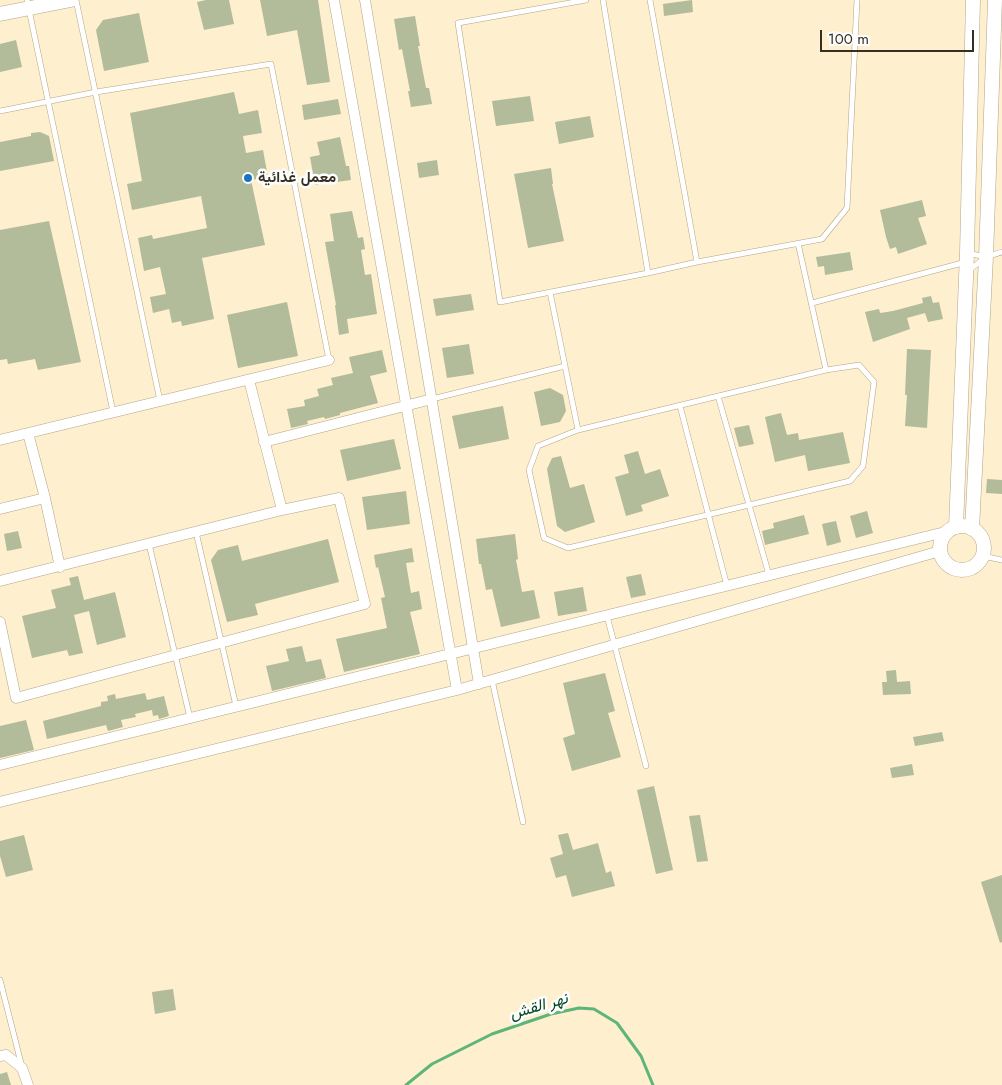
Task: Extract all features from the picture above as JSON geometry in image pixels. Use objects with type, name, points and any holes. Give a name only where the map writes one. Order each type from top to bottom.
[{"type":"street","points":[[0,14],[28,4],[71,0]]},
{"type":"street","points":[[334,0],[450,654],[458,690]]},
{"type":"street","points":[[365,0],[479,684]]},
{"type":"street","points":[[0,765],[727,586],[769,575],[952,529],[964,526],[978,533],[982,540],[984,549],[979,563],[973,567],[961,570],[948,565],[940,552],[941,544],[952,529],[967,262],[973,0]]},
{"type":"street","points":[[972,529],[986,257],[995,0]]},
{"type":"street","points":[[0,440],[329,360]]},
{"type":"street","points":[[248,380],[282,510]]},
{"type":"street","points":[[264,442],[432,399]]},
{"type":"street","points":[[28,433],[60,567]]},
{"type":"street","points":[[0,510],[44,498]]},
{"type":"street","points":[[0,582],[282,510],[339,498],[365,604],[16,698],[0,622]]},
{"type":"street","points":[[0,802],[458,690],[940,552]]},
{"type":"street","points":[[0,1056],[6,1055],[22,1068],[28,1085]]},
{"type":"lane","points":[[76,0],[160,401]]},
{"type":"lane","points":[[586,0],[458,23],[500,302],[822,239],[847,208],[857,0]]},
{"type":"lane","points":[[603,0],[648,273]]},
{"type":"lane","points":[[650,0],[697,262]]},
{"type":"lane","points":[[28,4],[113,412]]},
{"type":"lane","points":[[0,111],[96,92],[271,64],[329,360]]},
{"type":"lane","points":[[798,244],[826,370]]},
{"type":"lane","points":[[812,303],[1002,252]]},
{"type":"lane","points":[[967,262],[986,257]]},
{"type":"lane","points":[[550,292],[578,430]]},
{"type":"lane","points":[[859,365],[874,382],[863,466],[850,481],[568,548],[544,538],[529,470],[538,446],[578,430],[718,396],[826,370],[859,365]]},
{"type":"lane","points":[[432,399],[565,366]]},
{"type":"lane","points":[[718,396],[769,575]]},
{"type":"lane","points":[[680,406],[727,586]]},
{"type":"lane","points":[[196,532],[236,706]]},
{"type":"lane","points":[[149,544],[190,718]]},
{"type":"lane","points":[[983,556],[1002,560]]},
{"type":"lane","points":[[607,615],[646,766]]},
{"type":"lane","points":[[492,680],[523,822]]},
{"type":"lane","points":[[0,980],[22,1068]]},
{"type":"building","points":[[229,0],[234,24],[204,30],[197,2]]},
{"type":"building","points":[[260,0],[318,0],[330,82],[307,85],[297,30],[267,36]]},
{"type":"building","points":[[692,0],[693,12],[664,16],[663,4]]},
{"type":"building","points":[[139,13],[149,62],[104,71],[96,30],[103,20]]},
{"type":"building","points":[[415,16],[420,46],[418,46],[426,88],[429,88],[432,104],[411,107],[402,49],[399,50],[394,19]]},
{"type":"building","points":[[16,40],[22,67],[0,72],[0,44]]},
{"type":"building","points":[[234,92],[239,114],[258,110],[262,133],[243,136],[246,153],[263,150],[268,177],[251,180],[265,245],[202,258],[214,319],[182,326],[181,321],[172,323],[169,309],[153,313],[150,297],[166,294],[160,267],[144,271],[138,238],[152,235],[153,239],[207,228],[201,196],[132,210],[127,184],[142,181],[130,113]]},
{"type":"building","points":[[530,96],[534,121],[496,126],[492,101]]},
{"type":"building","points":[[338,99],[341,114],[304,120],[302,105]]},
{"type":"building","points":[[590,116],[594,137],[559,144],[555,122]]},
{"type":"building","points":[[40,132],[49,136],[54,161],[0,171],[0,142],[31,136],[31,133]]},
{"type":"building","points":[[340,137],[346,166],[349,166],[351,180],[315,185],[310,157],[320,155],[317,142]]},
{"type":"building","points":[[437,160],[439,175],[419,178],[417,163]]},
{"type":"building","points":[[551,168],[552,184],[564,241],[528,248],[514,174]]},
{"type":"building","points":[[922,200],[926,216],[918,218],[927,244],[898,254],[896,247],[890,249],[880,210]]},
{"type":"building","points":[[352,211],[358,238],[363,237],[365,249],[361,250],[365,275],[371,274],[377,314],[347,319],[349,333],[339,335],[325,242],[334,241],[330,214]]},
{"type":"building","points":[[49,221],[81,362],[38,370],[35,359],[8,364],[7,359],[0,360],[0,230]]},
{"type":"building","points":[[850,252],[853,270],[825,275],[824,266],[818,267],[816,257]]},
{"type":"building","points":[[471,294],[474,310],[436,316],[433,299]]},
{"type":"building","points":[[931,296],[933,303],[939,302],[943,319],[928,322],[925,313],[907,318],[910,329],[873,342],[865,312],[879,309],[880,313],[893,311],[923,303],[922,298]]},
{"type":"building","points":[[287,302],[298,356],[238,368],[227,315]]},
{"type":"building","points":[[469,344],[474,374],[447,378],[442,348]]},
{"type":"building","points":[[907,349],[931,350],[927,428],[905,426]]},
{"type":"building","points":[[382,350],[387,372],[370,376],[378,403],[325,419],[324,417],[307,421],[308,424],[291,428],[287,409],[305,406],[304,400],[319,396],[317,389],[333,385],[331,378],[353,373],[349,357]]},
{"type":"building","points":[[550,388],[563,395],[566,411],[560,422],[541,426],[534,392]]},
{"type":"building","points":[[503,406],[509,439],[459,449],[452,416]]},
{"type":"building","points":[[781,413],[787,435],[798,433],[799,440],[843,432],[850,463],[808,471],[805,455],[775,462],[765,417]]},
{"type":"building","points":[[749,425],[754,444],[739,447],[734,428]]},
{"type":"building","points":[[394,439],[401,469],[347,481],[340,450]]},
{"type":"building","points":[[638,451],[645,474],[660,469],[669,496],[641,505],[643,511],[626,516],[615,477],[629,473],[624,455]]},
{"type":"building","points":[[561,456],[570,488],[584,484],[595,522],[565,532],[557,526],[547,469],[552,458]]},
{"type":"building","points":[[987,479],[1002,480],[1002,494],[986,493]]},
{"type":"building","points":[[406,491],[410,524],[367,530],[362,497]]},
{"type":"building","points":[[867,511],[873,533],[856,538],[850,516]]},
{"type":"building","points":[[804,515],[809,534],[765,545],[762,531],[774,528],[773,523]]},
{"type":"building","points":[[836,521],[841,542],[827,546],[822,524]]},
{"type":"building","points":[[18,531],[22,548],[7,551],[4,534]]},
{"type":"building","points":[[515,534],[518,559],[516,560],[522,592],[534,590],[540,618],[501,627],[492,589],[486,590],[481,564],[479,564],[476,539]]},
{"type":"building","points":[[328,539],[339,582],[255,604],[258,615],[227,622],[211,560],[218,550],[238,545],[242,561]]},
{"type":"building","points":[[412,548],[414,562],[406,563],[411,593],[419,591],[422,609],[410,612],[420,654],[344,672],[336,639],[387,628],[381,598],[385,597],[374,555]]},
{"type":"building","points":[[641,574],[646,595],[631,598],[626,577]]},
{"type":"building","points":[[78,576],[84,600],[115,592],[126,637],[97,645],[89,611],[74,615],[83,653],[69,656],[67,650],[32,658],[22,616],[56,608],[51,590],[71,585],[69,578]]},
{"type":"building","points":[[583,587],[587,611],[558,616],[554,592]]},
{"type":"building","points":[[302,646],[306,662],[321,659],[326,678],[272,691],[266,666],[289,661],[286,649]]},
{"type":"building","points":[[896,670],[897,682],[910,681],[911,694],[883,695],[882,682],[887,682],[886,671]]},
{"type":"building","points":[[605,673],[615,711],[608,713],[621,757],[572,771],[563,738],[575,734],[563,683]]},
{"type":"building","points":[[145,693],[147,700],[164,696],[169,716],[159,719],[158,715],[153,716],[152,710],[135,714],[136,717],[121,720],[123,727],[108,731],[106,725],[47,739],[43,721],[101,706],[101,702],[108,701],[107,696],[115,694],[116,699]]},
{"type":"building","points":[[26,720],[34,750],[0,758],[0,726]]},
{"type":"building","points":[[942,732],[944,741],[915,746],[913,737]]},
{"type":"building","points":[[912,764],[914,775],[892,778],[890,768]]},
{"type":"building","points":[[654,786],[673,870],[656,874],[637,790]]},
{"type":"building","points":[[700,815],[708,861],[697,862],[689,816]]},
{"type":"building","points":[[568,833],[573,850],[598,843],[606,873],[611,871],[615,886],[572,897],[566,875],[556,878],[550,858],[563,854],[558,835]]},
{"type":"building","points":[[24,835],[33,870],[6,877],[0,856],[0,841]]},
{"type":"building","points":[[1002,875],[1002,942],[1000,943],[981,882]]},
{"type":"building","points":[[173,989],[176,1010],[155,1014],[152,992]]},
{"type":"building","points":[[7,1072],[11,1085],[0,1085],[0,1074]]},
{"type":"waterway","name":"نهر القش","points":[[406,1085],[432,1064],[492,1034],[551,1014],[579,1008],[594,1009],[617,1023],[641,1056],[653,1085]]},
{"type":"place","name":"معمل غذائية","points":[[248,178]]}]
